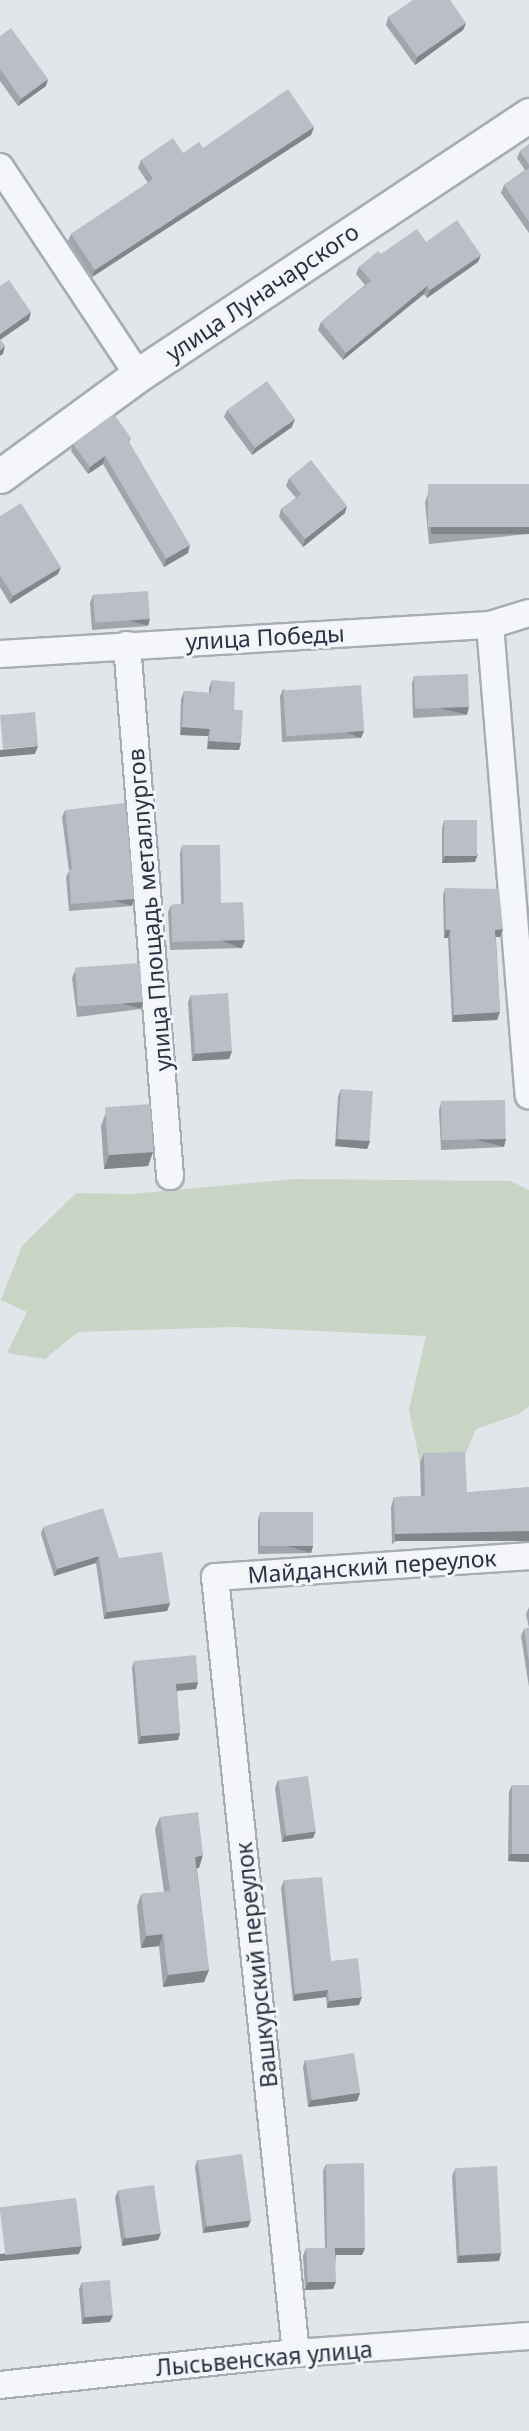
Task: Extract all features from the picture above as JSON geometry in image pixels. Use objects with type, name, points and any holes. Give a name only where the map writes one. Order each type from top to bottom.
[{"type":"street","name":"улица Луначарского","points":[[0,476],[138,375],[529,115]]},
{"type":"street","points":[[0,167],[138,375]]},
{"type":"street","name":"улица Победы","points":[[0,654],[490,625],[529,612]]},
{"type":"street","points":[[490,625],[529,1095]]},
{"type":"street","name":"улица Площадь металлургов","points":[[127,645],[170,1176]]},
{"type":"street","name":"Майданский переулок","points":[[215,1577],[529,1556]]},
{"type":"street","name":"Вашкурский переулок","points":[[215,1577],[296,2353]]},
{"type":"street","name":"Лысьвенская улица","points":[[0,2385],[296,2353],[529,2336]]},
{"type":"green space","points":[[293,1179],[511,1181],[529,1190],[529,1406],[519,1414],[476,1429],[462,1462],[420,1463],[409,1410],[426,1336],[234,1327],[78,1332],[45,1359],[7,1353],[27,1312],[1,1300],[22,1246],[76,1193],[132,1194]]},
{"type":"building","points":[[413,0],[450,0],[466,23],[417,57],[388,17]]},
{"type":"building","points":[[11,28],[48,79],[21,99],[0,69],[0,36]]},
{"type":"building","points":[[288,89],[314,127],[95,270],[71,234],[153,179],[141,160],[173,138],[183,153],[199,142],[203,148]]},
{"type":"building","points":[[529,144],[529,165],[520,151]]},
{"type":"building","points":[[529,168],[529,222],[504,185]]},
{"type":"building","points":[[457,220],[481,255],[430,290],[427,286],[346,353],[321,322],[371,281],[359,267],[378,251],[381,254],[417,229],[426,242]]},
{"type":"building","points":[[9,280],[31,312],[0,334],[0,286]]},
{"type":"building","points":[[267,381],[295,419],[255,448],[227,410]]},
{"type":"building","points":[[114,414],[131,438],[128,440],[190,545],[166,559],[105,456],[90,467],[73,444]]},
{"type":"building","points":[[311,460],[347,506],[305,539],[281,509],[301,494],[289,478]]},
{"type":"building","points":[[428,484],[529,484],[529,527],[428,527]]},
{"type":"building","points":[[21,503],[61,567],[13,596],[0,575],[0,516]]},
{"type":"building","points":[[148,591],[150,619],[95,623],[93,595]]},
{"type":"building","points":[[468,674],[469,707],[415,709],[414,676]]},
{"type":"building","points":[[212,680],[235,682],[234,710],[243,710],[241,743],[209,741],[210,729],[182,727],[184,691],[211,693]]},
{"type":"building","points":[[361,685],[364,731],[286,736],[283,690]]},
{"type":"building","points":[[35,712],[38,746],[3,749],[0,715]]},
{"type":"building","points":[[125,803],[134,899],[71,904],[69,870],[72,869],[65,810]]},
{"type":"building","points":[[444,820],[477,820],[477,856],[444,856]]},
{"type":"building","points":[[182,845],[220,845],[221,903],[243,902],[245,940],[172,942],[171,905],[184,904]]},
{"type":"building","points":[[445,888],[499,889],[503,929],[495,930],[500,1012],[454,1015]]},
{"type":"building","points":[[140,963],[143,1002],[78,1006],[75,968]]},
{"type":"building","points":[[228,993],[232,1051],[195,1053],[191,996]]},
{"type":"building","points":[[341,1089],[373,1091],[369,1141],[338,1139]]},
{"type":"building","points":[[505,1100],[506,1139],[442,1140],[441,1101]]},
{"type":"building","points":[[150,1104],[153,1152],[108,1155],[105,1107]]},
{"type":"building","points":[[465,1452],[467,1492],[529,1487],[529,1531],[395,1534],[394,1497],[425,1496],[424,1453]]},
{"type":"building","points":[[103,1508],[119,1558],[162,1552],[170,1603],[107,1612],[99,1556],[57,1569],[43,1527]]},
{"type":"building","points":[[260,1512],[313,1512],[313,1546],[260,1546]]},
{"type":"building","points":[[529,1628],[529,1662],[524,1629]]},
{"type":"building","points":[[196,1655],[198,1682],[176,1684],[180,1733],[141,1736],[134,1661]]},
{"type":"building","points":[[308,1776],[316,1831],[286,1836],[278,1780]]},
{"type":"building","points":[[512,1785],[529,1785],[529,1854],[512,1854]]},
{"type":"building","points":[[198,1812],[203,1855],[195,1857],[209,1970],[168,1975],[163,1934],[146,1936],[141,1894],[170,1891],[160,1817]]},
{"type":"building","points":[[322,1877],[331,1961],[358,1958],[362,1997],[329,2001],[328,1990],[295,1994],[284,1880]]},
{"type":"building","points":[[354,2053],[360,2093],[312,2100],[306,2061]]},
{"type":"building","points":[[242,2154],[251,2220],[207,2227],[197,2160]]},
{"type":"building","points":[[364,2163],[365,2248],[335,2248],[336,2282],[308,2282],[306,2248],[327,2248],[326,2164]]},
{"type":"building","points":[[497,2166],[502,2253],[460,2255],[455,2168]]},
{"type":"building","points":[[154,2185],[161,2234],[125,2239],[118,2190]]},
{"type":"building","points":[[76,2198],[82,2246],[5,2255],[0,2207]]},
{"type":"building","points":[[110,2280],[113,2315],[85,2317],[82,2282]]}]
